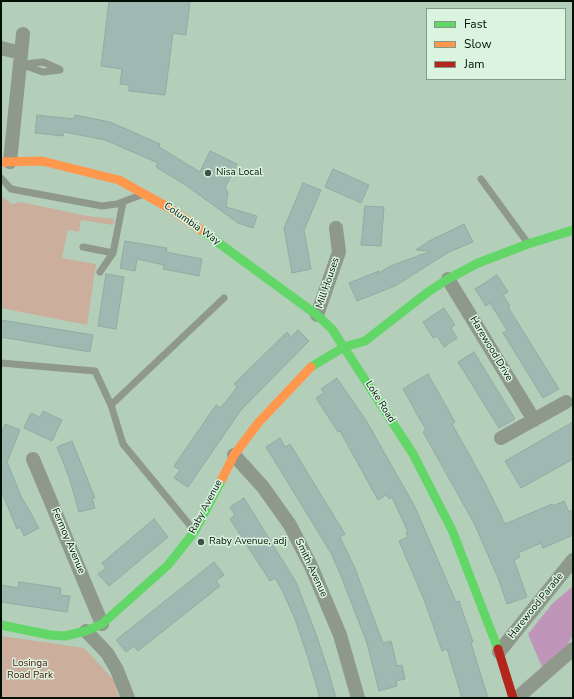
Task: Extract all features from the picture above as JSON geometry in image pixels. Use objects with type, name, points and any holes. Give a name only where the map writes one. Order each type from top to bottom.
[{"type":"street","name":"Columbia Way","points":[[23,34],[5,162],[42,161],[119,180],[146,194],[171,209],[317,315],[332,329],[344,347]]},
{"type":"street","points":[[1,48],[20,58]]},
{"type":"street","name":"Mill Houses","points":[[317,315],[339,252],[336,228]]},
{"type":"street","points":[[344,347],[365,341],[428,292],[448,279],[478,263],[528,244],[573,230]]},
{"type":"street","name":"Harewood Drive","points":[[448,279],[534,420]]},
{"type":"street","name":"Raby Avenue","points":[[1,625],[50,635],[65,636],[86,631],[102,624],[168,565],[194,531],[234,454],[259,422],[313,365],[344,347]]},
{"type":"street","name":"Loke Road","points":[[344,347],[413,454],[449,523],[499,652],[514,698]]},
{"type":"street","points":[[501,438],[566,402]]},
{"type":"street","name":"Smith Avenue","points":[[234,454],[263,487],[290,525],[311,566],[340,635],[358,698]]},
{"type":"street","name":"Fermoy Avenue","points":[[33,458],[102,624]]},
{"type":"street","name":"Harewood Parade","points":[[499,652],[573,560]]},
{"type":"street","points":[[86,631],[107,653],[117,670],[128,698]]},
{"type":"street","points":[[517,698],[573,649]]},
{"type":"lane","points":[[1,178],[11,189],[102,206],[117,204],[146,194]]},
{"type":"lane","points":[[480,180],[528,244]]},
{"type":"lane","points":[[100,272],[113,253],[123,202]]},
{"type":"lane","points":[[83,247],[113,253]]},
{"type":"lane","points":[[111,405],[224,298]]},
{"type":"lane","points":[[1,363],[95,371],[111,405],[123,444],[194,531]]},
{"type":"green space","points":[[1,196],[12,204],[21,202],[87,216],[114,219],[113,225],[81,220],[79,232],[68,230],[62,258],[96,264],[87,325],[1,308]]},
{"type":"green space","name":"Losinga Road Park","points":[[1,636],[84,648],[114,680],[119,698],[1,698]]},
{"type":"shaded area","points":[[573,586],[573,635],[564,650],[542,667],[528,634],[552,604]]},
{"type":"building","points":[[109,1],[190,1],[186,35],[173,33],[165,95],[129,91],[129,85],[120,84],[122,69],[101,66]]},
{"type":"building","points":[[37,115],[74,119],[75,115],[110,122],[160,144],[159,147],[200,172],[210,151],[237,164],[225,188],[228,192],[226,207],[257,216],[253,228],[238,223],[187,186],[156,167],[158,163],[105,140],[64,132],[63,136],[35,133]]},
{"type":"building","points":[[333,169],[369,185],[361,203],[325,187]]},
{"type":"building","points":[[303,183],[321,190],[304,230],[311,269],[292,273],[284,228]]},
{"type":"building","points":[[365,206],[384,207],[381,246],[361,245]]},
{"type":"building","points":[[464,224],[473,242],[449,252],[395,286],[357,301],[349,283],[379,271],[378,274],[388,267],[431,251],[416,250],[429,241]]},
{"type":"building","points":[[125,241],[167,248],[166,252],[202,259],[199,276],[163,269],[164,265],[137,259],[135,271],[120,268]]},
{"type":"building","points":[[106,274],[124,277],[116,329],[98,326]]},
{"type":"building","points":[[497,275],[508,292],[503,295],[510,306],[508,307],[559,389],[543,398],[503,333],[507,330],[490,303],[486,306],[475,289]]},
{"type":"building","points":[[444,308],[455,325],[451,328],[457,338],[444,347],[437,336],[433,338],[423,322]]},
{"type":"building","points":[[1,320],[93,335],[90,352],[1,337]]},
{"type":"building","points":[[298,330],[309,341],[241,410],[188,487],[174,478],[180,470],[174,466],[216,405],[220,408],[237,387],[234,384],[287,332],[291,337]]},
{"type":"building","points":[[474,352],[515,419],[499,428],[458,362]]},
{"type":"building","points":[[428,374],[455,422],[452,424],[484,481],[505,524],[552,504],[553,506],[564,501],[569,512],[573,510],[573,535],[543,548],[541,543],[518,553],[520,557],[514,560],[527,597],[507,604],[498,578],[474,523],[423,432],[426,430],[403,389]]},
{"type":"building","points":[[337,378],[367,422],[415,507],[456,602],[459,601],[473,642],[471,643],[488,698],[462,698],[447,649],[442,651],[425,602],[399,541],[408,537],[406,533],[408,532],[392,497],[389,499],[386,495],[378,500],[340,431],[338,432],[316,398],[324,393],[321,389]]},
{"type":"building","points":[[43,411],[62,420],[52,441],[24,428],[31,413],[40,417]]},
{"type":"building","points":[[573,422],[573,459],[521,488],[505,461]]},
{"type":"building","points":[[5,424],[20,430],[7,462],[23,501],[39,528],[24,536],[20,527],[17,529],[1,490],[1,434]]},
{"type":"building","points":[[280,438],[285,447],[290,444],[345,534],[340,537],[354,566],[383,643],[391,641],[397,666],[402,665],[405,679],[396,681],[397,686],[379,691],[367,643],[331,553],[266,447]]},
{"type":"building","points":[[72,441],[95,498],[92,498],[95,508],[79,512],[69,477],[57,447]]},
{"type":"building","points":[[244,498],[296,582],[316,634],[336,698],[320,698],[295,619],[282,590],[275,578],[270,581],[230,519],[235,515],[230,507]]},
{"type":"building","points":[[154,519],[168,537],[109,586],[98,574],[106,568],[102,563]]},
{"type":"building","points":[[214,562],[224,575],[216,581],[220,586],[138,651],[134,646],[126,652],[116,640]]},
{"type":"building","points":[[19,582],[61,588],[60,595],[70,596],[67,612],[1,602],[1,585],[18,588]]},
{"type":"traffic: fast","points":[[201,230],[317,315],[332,329],[413,454],[452,530],[498,649]]},
{"type":"traffic: fast","points":[[311,367],[344,347],[365,341],[428,292],[448,279],[478,263],[528,244],[573,230]]},
{"type":"traffic: fast","points":[[1,625],[50,635],[65,636],[86,631],[102,624],[168,565],[195,531],[222,479]]},
{"type":"traffic: slow","points":[[1,162],[42,161],[119,180],[171,209],[201,230]]},
{"type":"traffic: slow","points":[[222,479],[234,455],[259,422],[311,367]]},
{"type":"traffic: jam","points":[[498,649],[513,698]]},
{"type":"place","name":"Nisa Local","points":[[208,173]]},
{"type":"place","name":"Raby Avenue, adj","points":[[201,542]]}]
